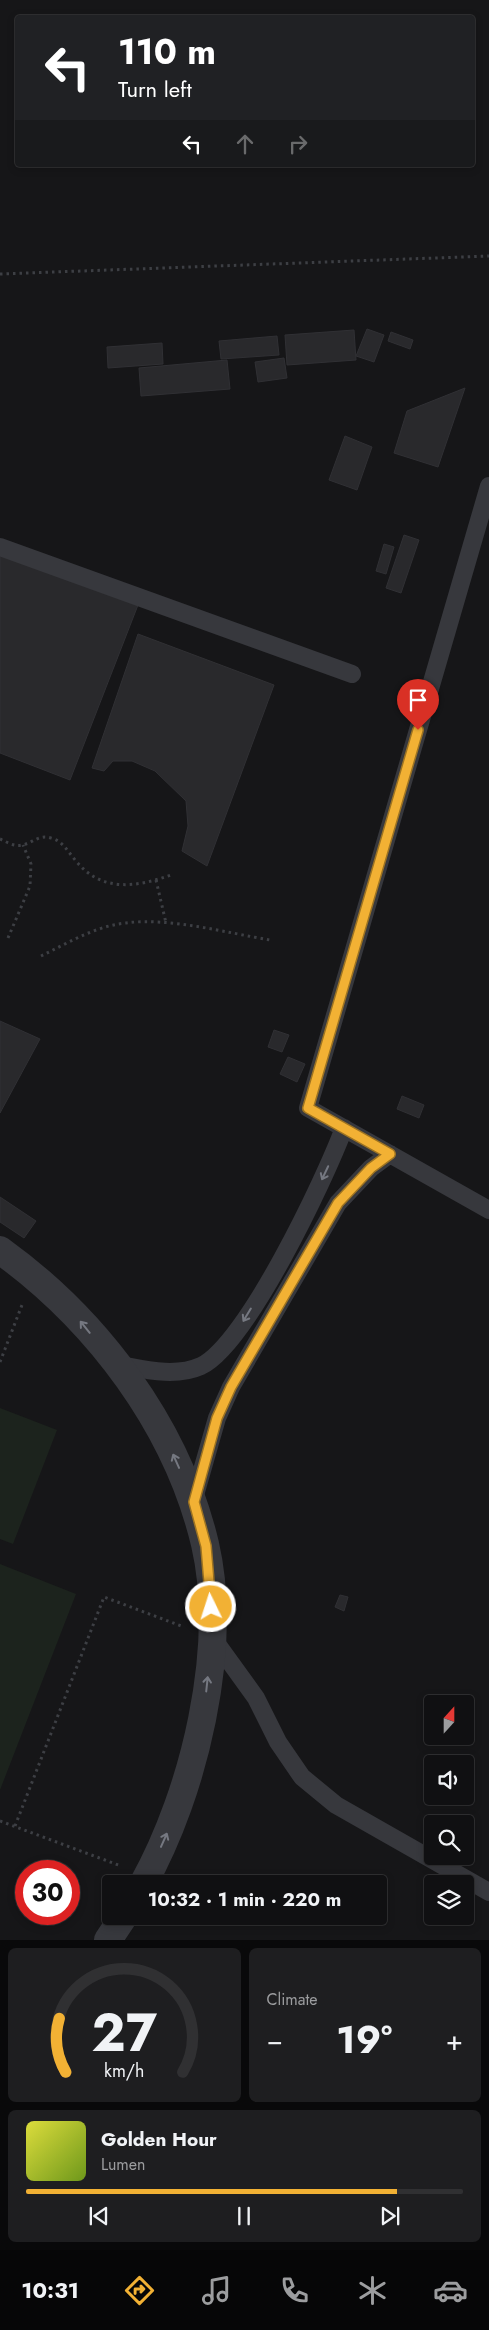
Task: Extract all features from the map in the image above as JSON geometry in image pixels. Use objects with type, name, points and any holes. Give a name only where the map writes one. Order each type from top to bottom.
[{"type":"street","points":[[0,1250],[34,1274],[79,1319],[116,1364],[161,1429],[194,1502],[206,1546],[211,1592],[212,1637],[205,1700],[193,1760],[173,1819],[147,1875]]},
{"type":"street","points":[[108,1940],[118,1925]]},
{"type":"lane","points":[[489,486],[308,1108],[489,1210]]},
{"type":"lane","points":[[0,547],[352,674]]},
{"type":"lane","points":[[116,1364],[151,1371],[177,1372],[201,1366],[222,1351],[238,1331],[287,1249],[326,1172],[344,1128]]},
{"type":"lane","points":[[194,1502],[217,1418],[231,1387],[338,1203],[365,1174],[390,1154]]},
{"type":"lane","points":[[212,1637],[256,1698],[289,1760],[302,1777],[336,1804],[489,1892]]},
{"type":"path","points":[[0,274],[489,256]]},
{"type":"path","points":[[0,839],[11,844],[23,845],[42,836],[52,838],[61,842],[83,870],[113,884],[129,886],[171,875]]},
{"type":"path","points":[[8,938],[30,886],[31,864],[23,845]]},
{"type":"path","points":[[156,880],[166,923]]},
{"type":"path","points":[[40,956],[105,927],[132,922],[166,923],[270,940]]},
{"type":"path","points":[[0,1362],[34,1274]]},
{"type":"path","points":[[15,1826],[104,1597],[212,1637]]},
{"type":"path","points":[[0,1821],[133,1875]]},
{"type":"shaded area","points":[[0,1408],[57,1430],[13,1544],[0,1539]]},
{"type":"shaded area","points":[[0,1564],[76,1594],[0,1790]]},
{"type":"building","points":[[367,329],[384,335],[374,362],[356,356]]},
{"type":"building","points":[[354,330],[356,360],[287,365],[285,335]]},
{"type":"building","points":[[391,332],[413,340],[410,349],[388,341]]},
{"type":"building","points":[[277,336],[279,355],[221,359],[219,341]]},
{"type":"building","points":[[162,343],[163,364],[108,368],[107,347]]},
{"type":"building","points":[[284,358],[287,378],[258,382],[255,362]]},
{"type":"building","points":[[227,360],[230,389],[141,396],[139,368]]},
{"type":"building","points":[[465,388],[438,467],[394,453],[407,411]]},
{"type":"building","points":[[345,436],[372,447],[357,490],[329,480]]},
{"type":"building","points":[[404,535],[419,540],[401,593],[386,588]]},
{"type":"building","points":[[384,544],[394,547],[386,574],[376,571]]},
{"type":"building","points":[[0,552],[138,605],[70,780],[0,753]]},
{"type":"building","points":[[138,634],[274,685],[207,866],[182,851],[188,826],[186,801],[155,771],[132,761],[113,761],[104,771],[92,768]]},
{"type":"building","points":[[0,1021],[40,1039],[0,1113]]},
{"type":"building","points":[[274,1030],[289,1035],[282,1052],[268,1047]]},
{"type":"building","points":[[288,1057],[305,1064],[297,1082],[280,1074]]},
{"type":"building","points":[[402,1096],[424,1105],[419,1118],[397,1109]]},
{"type":"building","points":[[0,1197],[36,1221],[24,1238],[0,1222]]},
{"type":"building","points":[[340,1595],[348,1597],[344,1611],[335,1607]]},
{"type":"route","points":[[211,1607],[206,1546],[194,1502],[217,1418],[231,1387],[338,1203],[371,1168],[390,1154],[308,1108],[418,730]]}]
